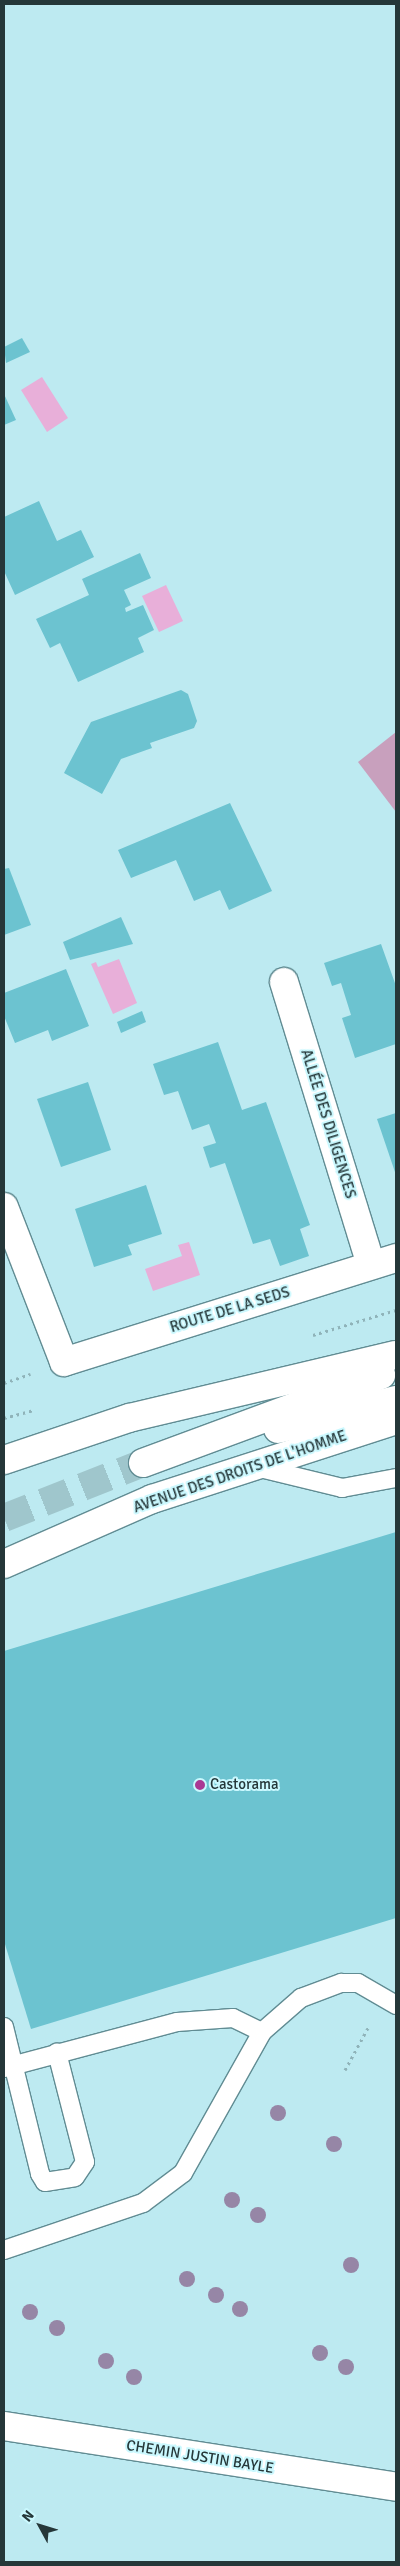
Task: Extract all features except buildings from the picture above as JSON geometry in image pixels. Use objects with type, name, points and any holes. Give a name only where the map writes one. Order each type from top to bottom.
[{"type":"main road","name":"ALLÉE DES DILIGENCES","points":[[284,982],[384,1262]]},
{"type":"main road","name":"ROUTE DE LA SEDS","points":[[4,1207],[64,1362],[384,1262]]},
{"type":"main road","points":[[4,1460],[129,1418],[396,1355]]},
{"type":"main road","points":[[396,1370],[143,1462],[396,1400]]},
{"type":"main road","name":"AVENUE DES DROITS DE L'HOMME","points":[[4,1564],[152,1499],[396,1420]]},
{"type":"main road","name":"CHEMIN JUSTIN BAYLE","points":[[4,2426],[396,2487]]},
{"type":"lane","points":[[253,1466],[342,1488],[396,1478]]},
{"type":"lane","points":[[4,2250],[143,2203],[183,2173],[262,2032],[302,1998],[341,1983],[358,1983],[396,2005]]},
{"type":"lane","points":[[8,2067],[177,2022],[233,2018],[262,2032]]},
{"type":"lane","points":[[4,2027],[8,2067],[40,2174],[45,2182],[75,2177],[85,2162],[57,2053]]},
{"type":"shaded area","points":[[42,377],[68,418],[47,432],[21,390]]},
{"type":"shaded area","points":[[166,585],[183,621],[159,632],[142,596]]},
{"type":"shaded area","points":[[396,732],[396,812],[358,762]]},
{"type":"shaded area","points":[[119,959],[137,1003],[113,1014],[91,964],[96,962],[98,967]]},
{"type":"shaded area","points":[[189,1242],[200,1275],[153,1291],[145,1269],[182,1256],[178,1245]]},
{"type":"tunnel","points":[[4,1518],[143,1463]]},
{"type":"place","name":"Castorama","points":[[200,1785]]}]
